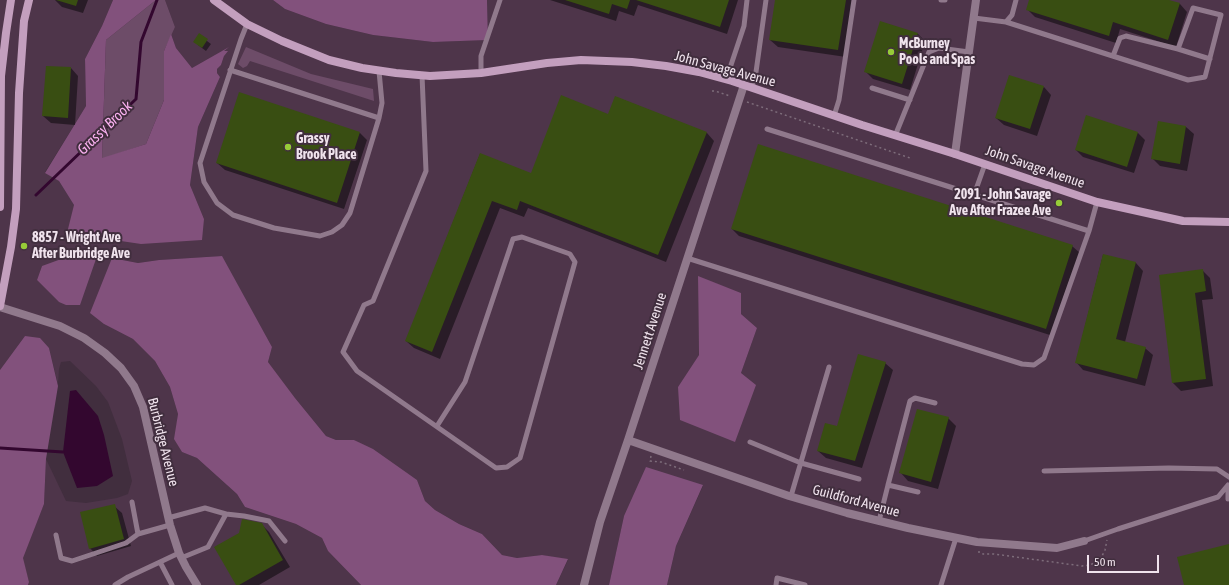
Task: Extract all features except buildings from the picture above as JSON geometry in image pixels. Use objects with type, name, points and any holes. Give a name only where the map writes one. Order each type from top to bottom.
[{"type":"main road","points":[[0,207],[1,76],[11,0]]},
{"type":"main road","points":[[0,306],[11,247],[16,209],[20,86],[24,22],[28,0]]},
{"type":"main road","name":"John Savage Avenue","points":[[214,0],[247,24],[312,54],[345,64],[379,71],[422,75],[481,73],[564,62],[610,60],[666,66],[699,72],[744,85],[1097,202],[1183,221],[1229,222]]},
{"type":"street","points":[[955,154],[976,0]]},
{"type":"street","name":"Jennett Avenue","points":[[584,585],[600,522],[744,85]]},
{"type":"street","name":"Burbridge Avenue","points":[[0,306],[60,326],[84,338],[105,353],[121,368],[134,386],[143,408],[169,521],[180,556],[197,585]]},
{"type":"street","name":"Guildford Avenue","points":[[628,440],[791,496],[879,521],[977,542],[1057,548],[1084,541]]},
{"type":"lane","points":[[481,73],[481,56],[500,0]]},
{"type":"lane","points":[[726,80],[744,26],[747,0]]},
{"type":"lane","points":[[752,88],[756,72],[766,0]]},
{"type":"lane","points":[[834,116],[838,100],[854,0]]},
{"type":"lane","points":[[940,0],[945,0]]},
{"type":"lane","points":[[1006,22],[1012,15],[1016,0]]},
{"type":"lane","points":[[974,18],[1006,22],[1188,80],[1205,77],[1221,15],[1193,8],[1178,49]]},
{"type":"lane","points":[[247,24],[230,70],[200,163],[204,182],[217,203],[233,215],[274,228],[320,236],[332,232],[342,225],[350,213],[379,118],[382,103],[379,71]]},
{"type":"lane","points":[[1113,56],[1120,38],[1126,36],[1210,59]]},
{"type":"lane","points":[[895,136],[929,52],[939,48],[969,52]]},
{"type":"lane","points":[[230,70],[379,118]]},
{"type":"lane","points":[[422,75],[426,171],[373,301],[364,305],[343,352],[357,370],[496,468],[507,467],[520,458],[575,262],[570,254],[522,237],[513,239],[465,382],[437,426]]},
{"type":"lane","points":[[872,88],[910,100]]},
{"type":"lane","points":[[767,129],[1088,231]]},
{"type":"lane","points":[[974,195],[985,164]]},
{"type":"lane","points":[[687,258],[1022,364],[1034,364],[1044,358],[1097,202]]},
{"type":"lane","points":[[791,496],[829,367]]},
{"type":"lane","points":[[879,521],[910,401],[915,398],[935,403]]},
{"type":"lane","points":[[750,442],[801,463],[859,479]]},
{"type":"lane","points":[[1044,471],[1169,468],[1217,469],[1229,477]]},
{"type":"lane","points":[[888,485],[918,492]]},
{"type":"lane","points":[[1084,541],[1218,497],[1228,485],[1228,499]]},
{"type":"lane","points":[[132,502],[138,534]]},
{"type":"lane","points":[[56,535],[62,558],[72,561],[126,543],[138,534],[206,508],[226,514],[269,521],[285,541]]},
{"type":"lane","points":[[115,585],[128,577],[160,562],[208,547],[226,514]]},
{"type":"lane","points":[[941,585],[956,538]]},
{"type":"lane","points":[[160,562],[172,585]]},
{"type":"lane","points":[[776,585],[777,578],[805,585]]},
{"type":"path","points":[[712,92],[715,91],[910,158]]},
{"type":"shaded area","points":[[0,0],[113,0],[102,26],[85,59],[86,106],[45,172],[59,181],[74,205],[204,219],[190,185],[198,127],[220,77],[217,73],[217,69],[221,65],[224,56],[222,51],[192,68],[176,48],[171,34],[175,27],[165,0],[273,0],[285,9],[326,24],[373,35],[433,42],[488,40],[487,0],[1229,0],[1229,585],[667,585],[676,546],[703,486],[624,516],[609,585],[556,585],[568,560],[542,555],[517,558],[502,555],[482,534],[459,524],[435,510],[425,501],[417,480],[354,440],[336,440],[326,436],[268,362],[272,347],[221,256],[159,260],[138,263],[112,258],[104,324],[133,339],[155,361],[170,387],[178,414],[175,439],[182,452],[197,458],[237,494],[245,507],[296,524],[322,538],[328,551],[361,585],[28,585],[29,582],[22,558],[44,504],[46,459],[66,501],[86,503],[117,498],[128,494],[132,481],[122,439],[108,402],[96,386],[70,361],[61,362],[58,384],[49,348],[25,336],[0,370]],"holes":[[[42,266],[59,302],[37,280]],[[698,277],[741,293],[741,314],[757,328],[741,373],[678,387],[699,355]]]},
{"type":"shaded area","points":[[113,0],[156,0],[106,40],[102,158],[146,144],[164,100],[164,51],[171,34],[176,48],[192,68],[229,47],[224,51],[228,51],[224,56],[221,65],[217,69],[217,73],[220,77],[198,127],[190,185],[204,219],[202,240],[141,244],[67,233],[74,205],[59,181],[45,173],[86,106],[85,59],[102,26]]},
{"type":"shaded area","points":[[156,0],[165,0],[175,27],[164,51],[164,100],[146,144],[102,159],[106,40]]},
{"type":"shaded area","points":[[273,0],[487,0],[488,40],[433,42],[373,35],[326,24],[285,9]]},
{"type":"shaded area","points":[[246,47],[311,74],[373,89],[374,101],[250,61],[247,66],[243,68],[238,64]]},
{"type":"shaded area","points":[[222,256],[272,347],[268,362],[326,436],[336,440],[354,440],[373,449],[417,480],[425,501],[435,510],[459,524],[482,534],[502,555],[517,558],[542,555],[568,559],[556,585],[361,585],[328,551],[322,538],[296,524],[245,507],[237,494],[197,458],[182,452],[174,439],[178,414],[170,387],[155,361],[133,339],[104,324],[90,313],[112,258],[138,263],[159,260]]},
{"type":"shaded area","points":[[64,258],[96,259],[80,305],[66,305],[59,302],[37,280],[42,266]]},
{"type":"shaded area","points":[[698,276],[741,293],[741,314],[757,328],[741,373],[756,385],[735,442],[680,420],[678,387],[699,355]]},
{"type":"shaded area","points":[[25,336],[40,338],[49,348],[58,386],[46,459],[44,504],[23,558],[29,582],[28,585],[0,585],[0,370]]},
{"type":"shaded area","points":[[76,390],[98,416],[104,435],[113,476],[97,486],[77,488],[63,452],[70,391]]},
{"type":"shaded area","points":[[646,467],[703,485],[676,546],[667,585],[609,585],[624,516]]},
{"type":"waterway","name":"Grassy Brook","points":[[36,195],[136,99],[141,42],[157,0]]},
{"type":"waterway","points":[[0,448],[63,452]]},
{"type":"place","name":"McBurney Pools and Spas","points":[[891,52]]},
{"type":"place","name":"Grassy Brook Place","points":[[288,147]]},
{"type":"place","name":"2091 - John Savage Ave After Frazee Ave","points":[[1059,203]]},
{"type":"place","name":"8857 - Wright Ave After Burbridge Ave","points":[[24,246]]}]
